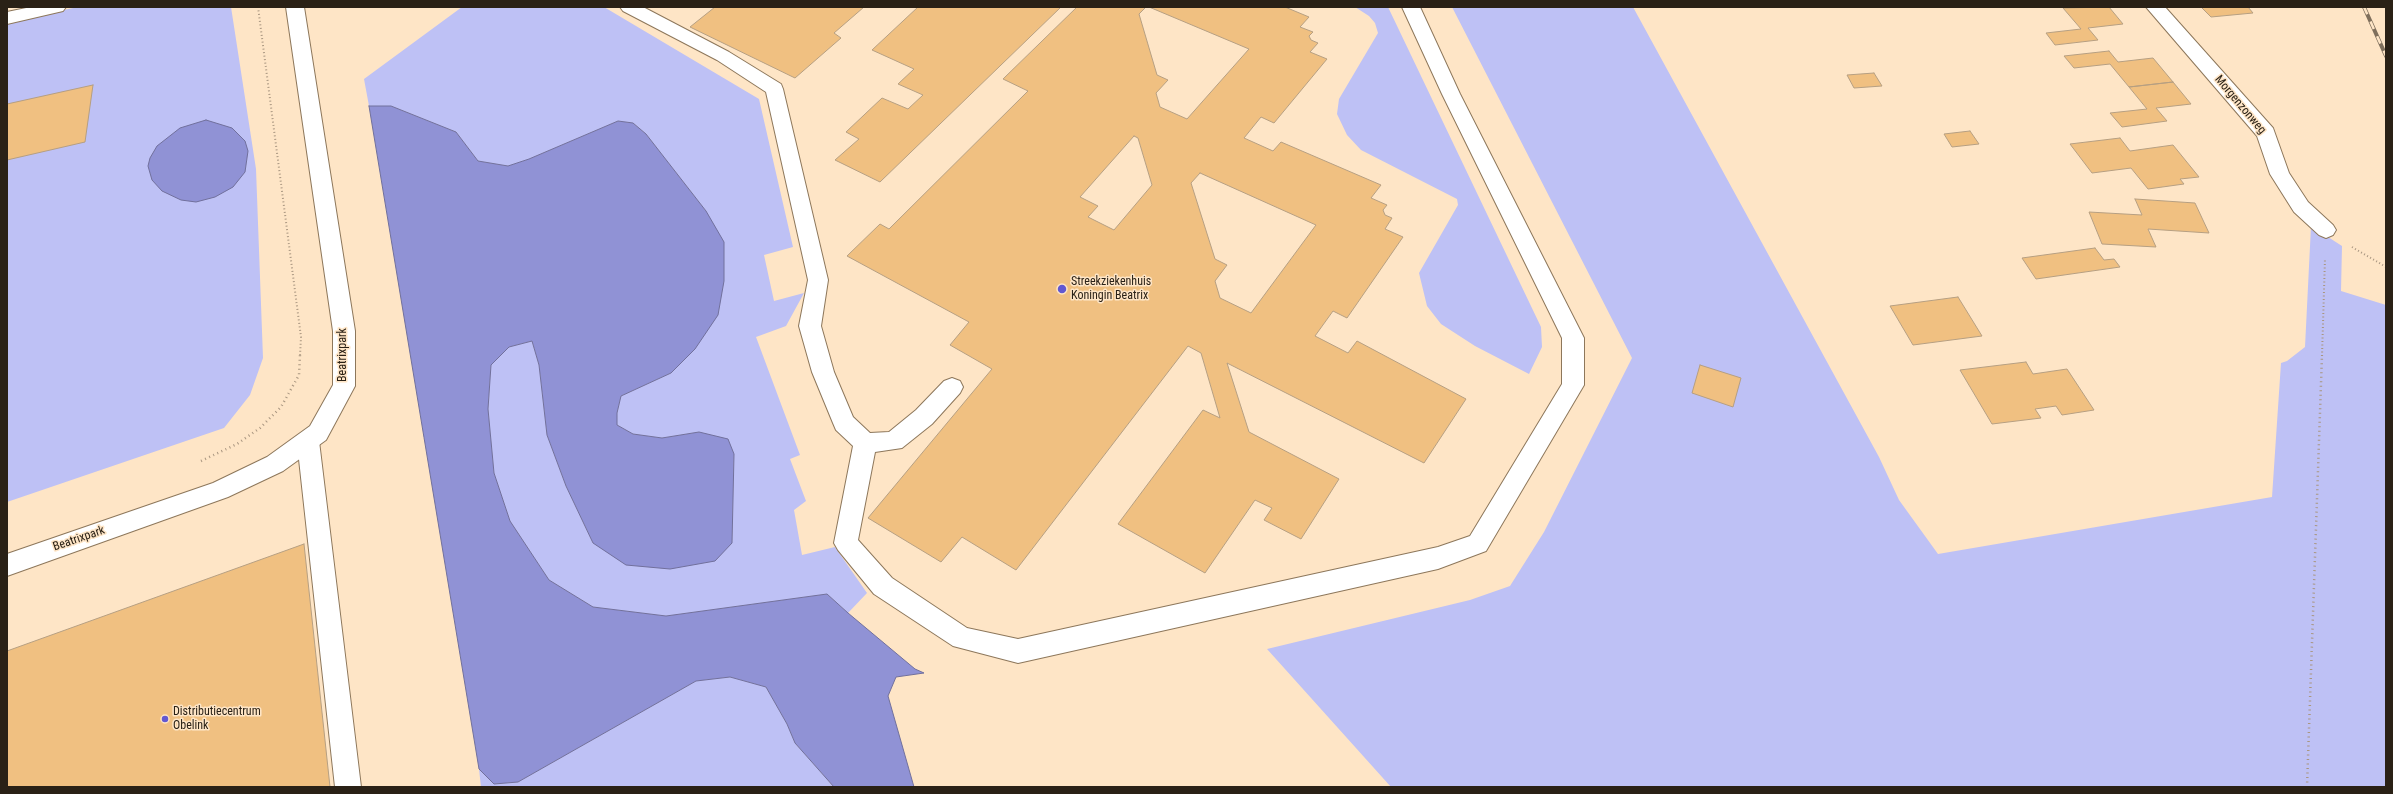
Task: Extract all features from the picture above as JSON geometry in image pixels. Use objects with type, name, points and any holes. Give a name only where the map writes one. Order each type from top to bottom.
[{"type":"street","points":[[7,18],[57,7]]},
{"type":"street","name":"Beatrixpark","points":[[7,565],[220,490],[275,464],[318,433],[344,386],[344,331],[295,7]]},
{"type":"street","points":[[629,7],[722,56],[774,89],[818,280],[810,326],[823,372],[844,423],[865,443],[894,441],[924,417],[952,387]]},
{"type":"street","points":[[865,443],[846,543],[883,586],[962,638],[1018,651],[1342,581],[1438,558],[1478,544],[1573,385],[1573,338],[1451,94],[1411,7]]},
{"type":"street","name":"Morgenzonweg","points":[[2155,7],[2266,133],[2280,174],[2301,207],[2326,230]]},
{"type":"street","points":[[308,441],[348,787]]},
{"type":"path","points":[[199,462],[237,444],[260,428],[281,408],[299,376],[301,338],[258,7]]},
{"type":"path","points":[[2307,787],[2326,230],[2386,267]]},
{"type":"shaded area","points":[[78,7],[231,7],[256,169],[263,358],[250,395],[224,428],[7,502],[7,22]]},
{"type":"shaded area","points":[[462,7],[604,7],[759,99],[793,247],[764,255],[774,301],[804,293],[786,326],[756,337],[800,455],[790,459],[806,501],[794,510],[802,555],[835,547],[867,593],[848,613],[827,594],[666,616],[593,607],[549,580],[510,521],[494,473],[488,409],[491,365],[509,347],[532,341],[539,365],[547,435],[566,486],[593,543],[732,543],[734,454],[699,432],[662,438],[633,434],[617,425],[617,413],[621,396],[671,373],[706,211],[646,134],[633,123],[618,121],[529,159],[508,166],[478,161],[456,132],[391,106],[369,106],[364,79]]},
{"type":"shaded area","points":[[1355,7],[1388,7],[1541,327],[1542,347],[1529,374],[1475,346],[1441,324],[1427,306],[1419,273],[1458,205],[1457,199],[1361,150],[1347,135],[1337,114],[1339,99],[1378,33],[1375,23],[1369,16]]},
{"type":"shaded area","points":[[1452,7],[1633,7],[1879,457],[1899,500],[1938,554],[2272,497],[2281,363],[2287,361],[2305,347],[2311,226],[2342,246],[2341,291],[2386,305],[2386,787],[1391,787],[1267,649],[1470,600],[1510,586],[1544,532],[1632,358]]},
{"type":"shaded area","points":[[369,106],[391,106],[456,132],[478,161],[508,166],[529,159],[618,121],[633,123],[646,134],[706,211],[724,242],[724,281],[718,315],[695,349],[671,373],[621,396],[617,413],[617,425],[633,434],[662,438],[699,432],[728,439],[734,454],[732,543],[715,561],[670,569],[626,565],[593,543],[566,486],[547,435],[539,365],[532,341],[509,347],[491,365],[488,409],[494,473],[510,521],[549,580],[593,607],[666,616],[827,594],[915,669],[924,673],[896,677],[888,696],[914,787],[834,787],[795,743],[787,724],[766,687],[730,677],[696,681],[518,782],[494,784],[479,769]]},
{"type":"shaded area","points":[[206,120],[232,128],[245,141],[248,151],[245,172],[233,187],[215,197],[196,202],[181,200],[162,191],[152,180],[148,166],[150,158],[157,146],[180,128]]},
{"type":"shaded area","points":[[730,677],[766,687],[787,724],[795,743],[834,787],[481,787],[479,769],[494,784],[518,782],[696,681]]},
{"type":"building","points":[[715,7],[864,7],[834,33],[841,38],[795,78],[690,27]]},
{"type":"building","points":[[918,7],[1061,7],[880,182],[835,160],[859,139],[846,132],[882,98],[908,109],[923,95],[898,84],[914,69],[872,50]]},
{"type":"building","name":"Streekziekenhuis Koningin Beatrix","points":[[1077,7],[1146,7],[1139,14],[1157,75],[1168,80],[1156,93],[1160,107],[1187,119],[1249,49],[1149,7],[1285,7],[1309,17],[1300,27],[1313,32],[1309,36],[1311,40],[1318,43],[1310,52],[1327,59],[1274,123],[1261,117],[1244,138],[1273,151],[1281,142],[1381,185],[1371,198],[1387,205],[1383,210],[1385,215],[1392,218],[1385,229],[1403,237],[1347,318],[1333,311],[1315,336],[1348,353],[1357,341],[1466,399],[1424,463],[1227,363],[1249,432],[1339,479],[1301,539],[1264,520],[1272,508],[1255,500],[1205,573],[1118,524],[1203,410],[1220,418],[1201,353],[1188,346],[1016,570],[962,537],[941,562],[868,518],[992,369],[950,345],[969,322],[847,256],[880,224],[889,229],[1028,91],[1003,79]],"holes":[[[1134,136],[1138,138],[1152,185],[1114,230],[1088,217],[1098,206],[1080,197]],[[1200,173],[1316,225],[1251,313],[1220,298],[1215,281],[1227,265],[1215,259],[1191,183]]]},
{"type":"building","points":[[2109,7],[2123,24],[2088,28],[2098,40],[2055,45],[2046,33],[2081,29],[2063,8]]},
{"type":"building","points":[[2201,7],[2248,7],[2253,13],[2211,17]]},
{"type":"building","points":[[2109,51],[2118,62],[2153,58],[2173,82],[2129,87],[2110,64],[2074,68],[2064,56]]},
{"type":"building","points":[[1874,73],[1882,86],[1854,88],[1847,75]]},
{"type":"building","points":[[2173,82],[2191,104],[2156,108],[2167,121],[2122,127],[2110,113],[2147,109],[2129,87]]},
{"type":"building","points":[[93,85],[85,142],[7,160],[7,104]]},
{"type":"building","points":[[1970,131],[1979,144],[1952,147],[1944,134]]},
{"type":"building","points":[[2120,138],[2130,151],[2173,145],[2199,177],[2180,179],[2184,184],[2148,189],[2131,168],[2092,173],[2070,144]]},
{"type":"building","points":[[2135,199],[2195,203],[2209,233],[2148,229],[2156,247],[2102,244],[2089,212],[2142,215]]},
{"type":"building","points":[[2095,248],[2104,260],[2114,259],[2120,267],[2036,279],[2022,258]]},
{"type":"building","points":[[1958,297],[1982,336],[1913,345],[1890,306]]},
{"type":"building","points":[[2026,362],[2033,374],[2067,369],[2094,410],[2062,415],[2056,406],[2035,409],[2041,418],[1992,424],[1960,370]]},
{"type":"building","points":[[1700,365],[1741,378],[1733,407],[1692,393]]},
{"type":"building","name":"Distributiecentrum Obelink","points":[[304,544],[330,787],[7,787],[7,651]]},
{"type":"railway","points":[[2364,7],[2386,56]]},
{"type":"place","name":"Streekziekenhuis Koningin Beatrix","points":[[1062,289]]},
{"type":"place","name":"Distributiecentrum Obelink","points":[[165,719]]}]
